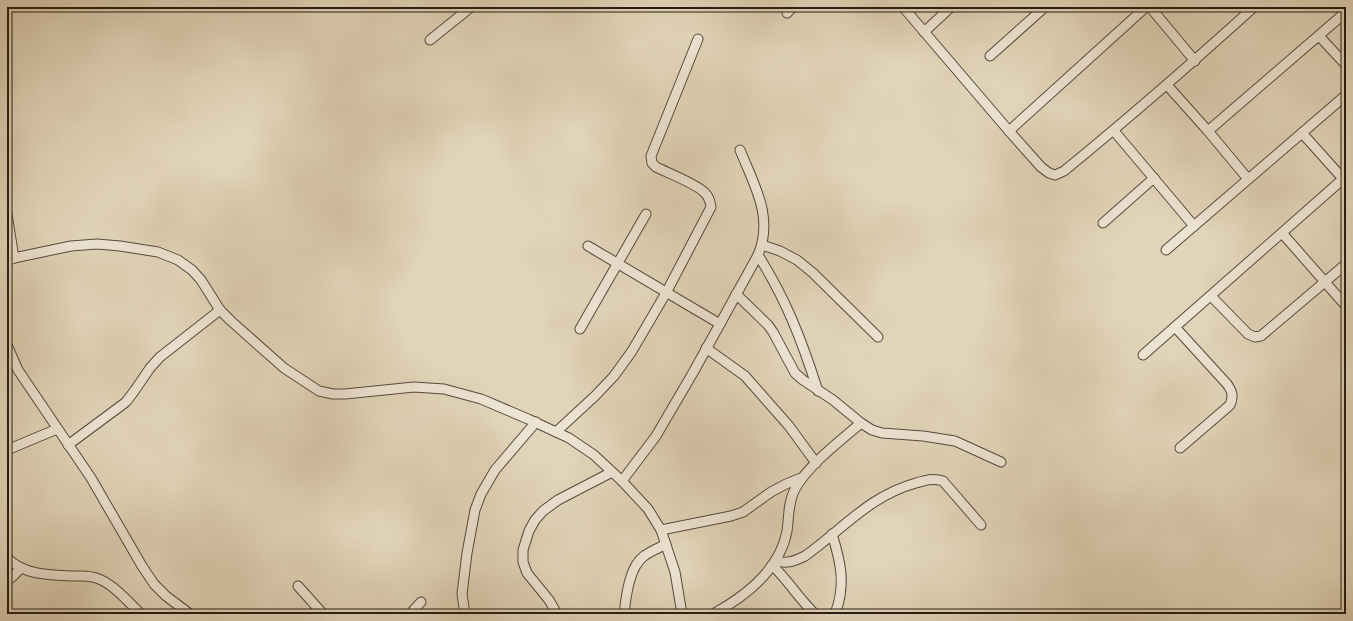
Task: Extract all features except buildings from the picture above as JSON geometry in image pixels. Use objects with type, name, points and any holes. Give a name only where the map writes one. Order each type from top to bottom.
[{"type":"street","points":[[430,40],[471,7]]},
{"type":"street","points":[[903,7],[1041,167],[1048,173],[1055,175],[1064,171],[1114,131],[1168,85],[1254,7]]},
{"type":"street","points":[[924,32],[951,7]]},
{"type":"street","points":[[990,56],[1045,7]]},
{"type":"street","points":[[1009,131],[1146,7]]},
{"type":"street","points":[[1150,7],[1195,61]]},
{"type":"street","points":[[1208,131],[1346,12]]},
{"type":"street","points":[[1319,36],[1346,65]]},
{"type":"street","points":[[556,432],[614,376],[632,351],[666,293],[711,208],[710,199],[705,193],[656,167],[652,163],[651,156],[698,39]]},
{"type":"street","points":[[1168,85],[1248,179]]},
{"type":"street","points":[[1166,250],[1346,95]]},
{"type":"street","points":[[1114,131],[1194,226]]},
{"type":"street","points":[[1143,355],[1282,233],[1344,181],[1302,133]]},
{"type":"street","points":[[622,481],[656,436],[720,324],[762,245],[765,222],[761,202],[740,150]]},
{"type":"street","points":[[1103,223],[1154,178]]},
{"type":"street","points":[[7,214],[11,260],[71,246],[97,244],[158,252],[178,260],[192,270],[201,280],[220,310],[284,368],[320,391],[333,394],[345,394],[414,387],[444,389],[481,399],[536,422],[569,438],[594,455],[622,481],[648,509],[661,530],[666,544],[675,572],[682,614]]},
{"type":"street","points":[[580,329],[646,214]]},
{"type":"street","points":[[1282,233],[1346,306]]},
{"type":"street","points":[[762,245],[780,251],[813,272],[878,337]]},
{"type":"street","points":[[588,246],[720,324]]},
{"type":"street","points":[[758,255],[771,275],[785,302],[803,344],[818,390]]},
{"type":"street","points":[[1210,296],[1248,334],[1255,337],[1261,336],[1346,264]]},
{"type":"street","points":[[736,294],[774,332],[795,373],[872,430],[882,433],[923,436],[955,441],[1001,462]]},
{"type":"street","points":[[68,445],[126,402],[150,368],[160,357],[220,310]]},
{"type":"street","points":[[1175,327],[1227,384],[1232,393],[1230,405],[1180,448]]},
{"type":"street","points":[[7,346],[18,370],[91,478],[111,511],[131,550],[154,584],[166,596],[190,614]]},
{"type":"street","points":[[706,348],[745,376],[789,426],[816,463]]},
{"type":"street","points":[[465,614],[462,594],[467,553],[475,510],[481,494],[495,470],[536,422]]},
{"type":"street","points":[[713,614],[724,608],[754,586],[774,563],[781,552],[785,540],[790,503],[794,490],[801,478],[861,423]]},
{"type":"street","points":[[7,450],[57,428]]},
{"type":"street","points":[[557,614],[549,600],[527,573],[523,562],[523,550],[529,531],[535,520],[543,511],[558,500],[612,472]]},
{"type":"street","points":[[661,530],[732,516],[743,512],[771,492],[801,478]]},
{"type":"street","points":[[774,563],[793,562],[805,556],[869,505],[883,496],[903,487],[930,479],[936,479],[943,482],[981,524]]},
{"type":"street","points":[[832,534],[838,553],[842,588],[835,614]]},
{"type":"street","points":[[624,614],[631,576],[637,564],[643,556],[666,544]]},
{"type":"street","points":[[7,558],[21,568],[45,575],[95,577],[105,582],[138,613]]},
{"type":"street","points":[[774,563],[804,603],[815,614]]},
{"type":"street","points":[[7,581],[21,568]]},
{"type":"street","points":[[298,586],[323,614]]},
{"type":"street","points":[[410,614],[421,602]]}]
